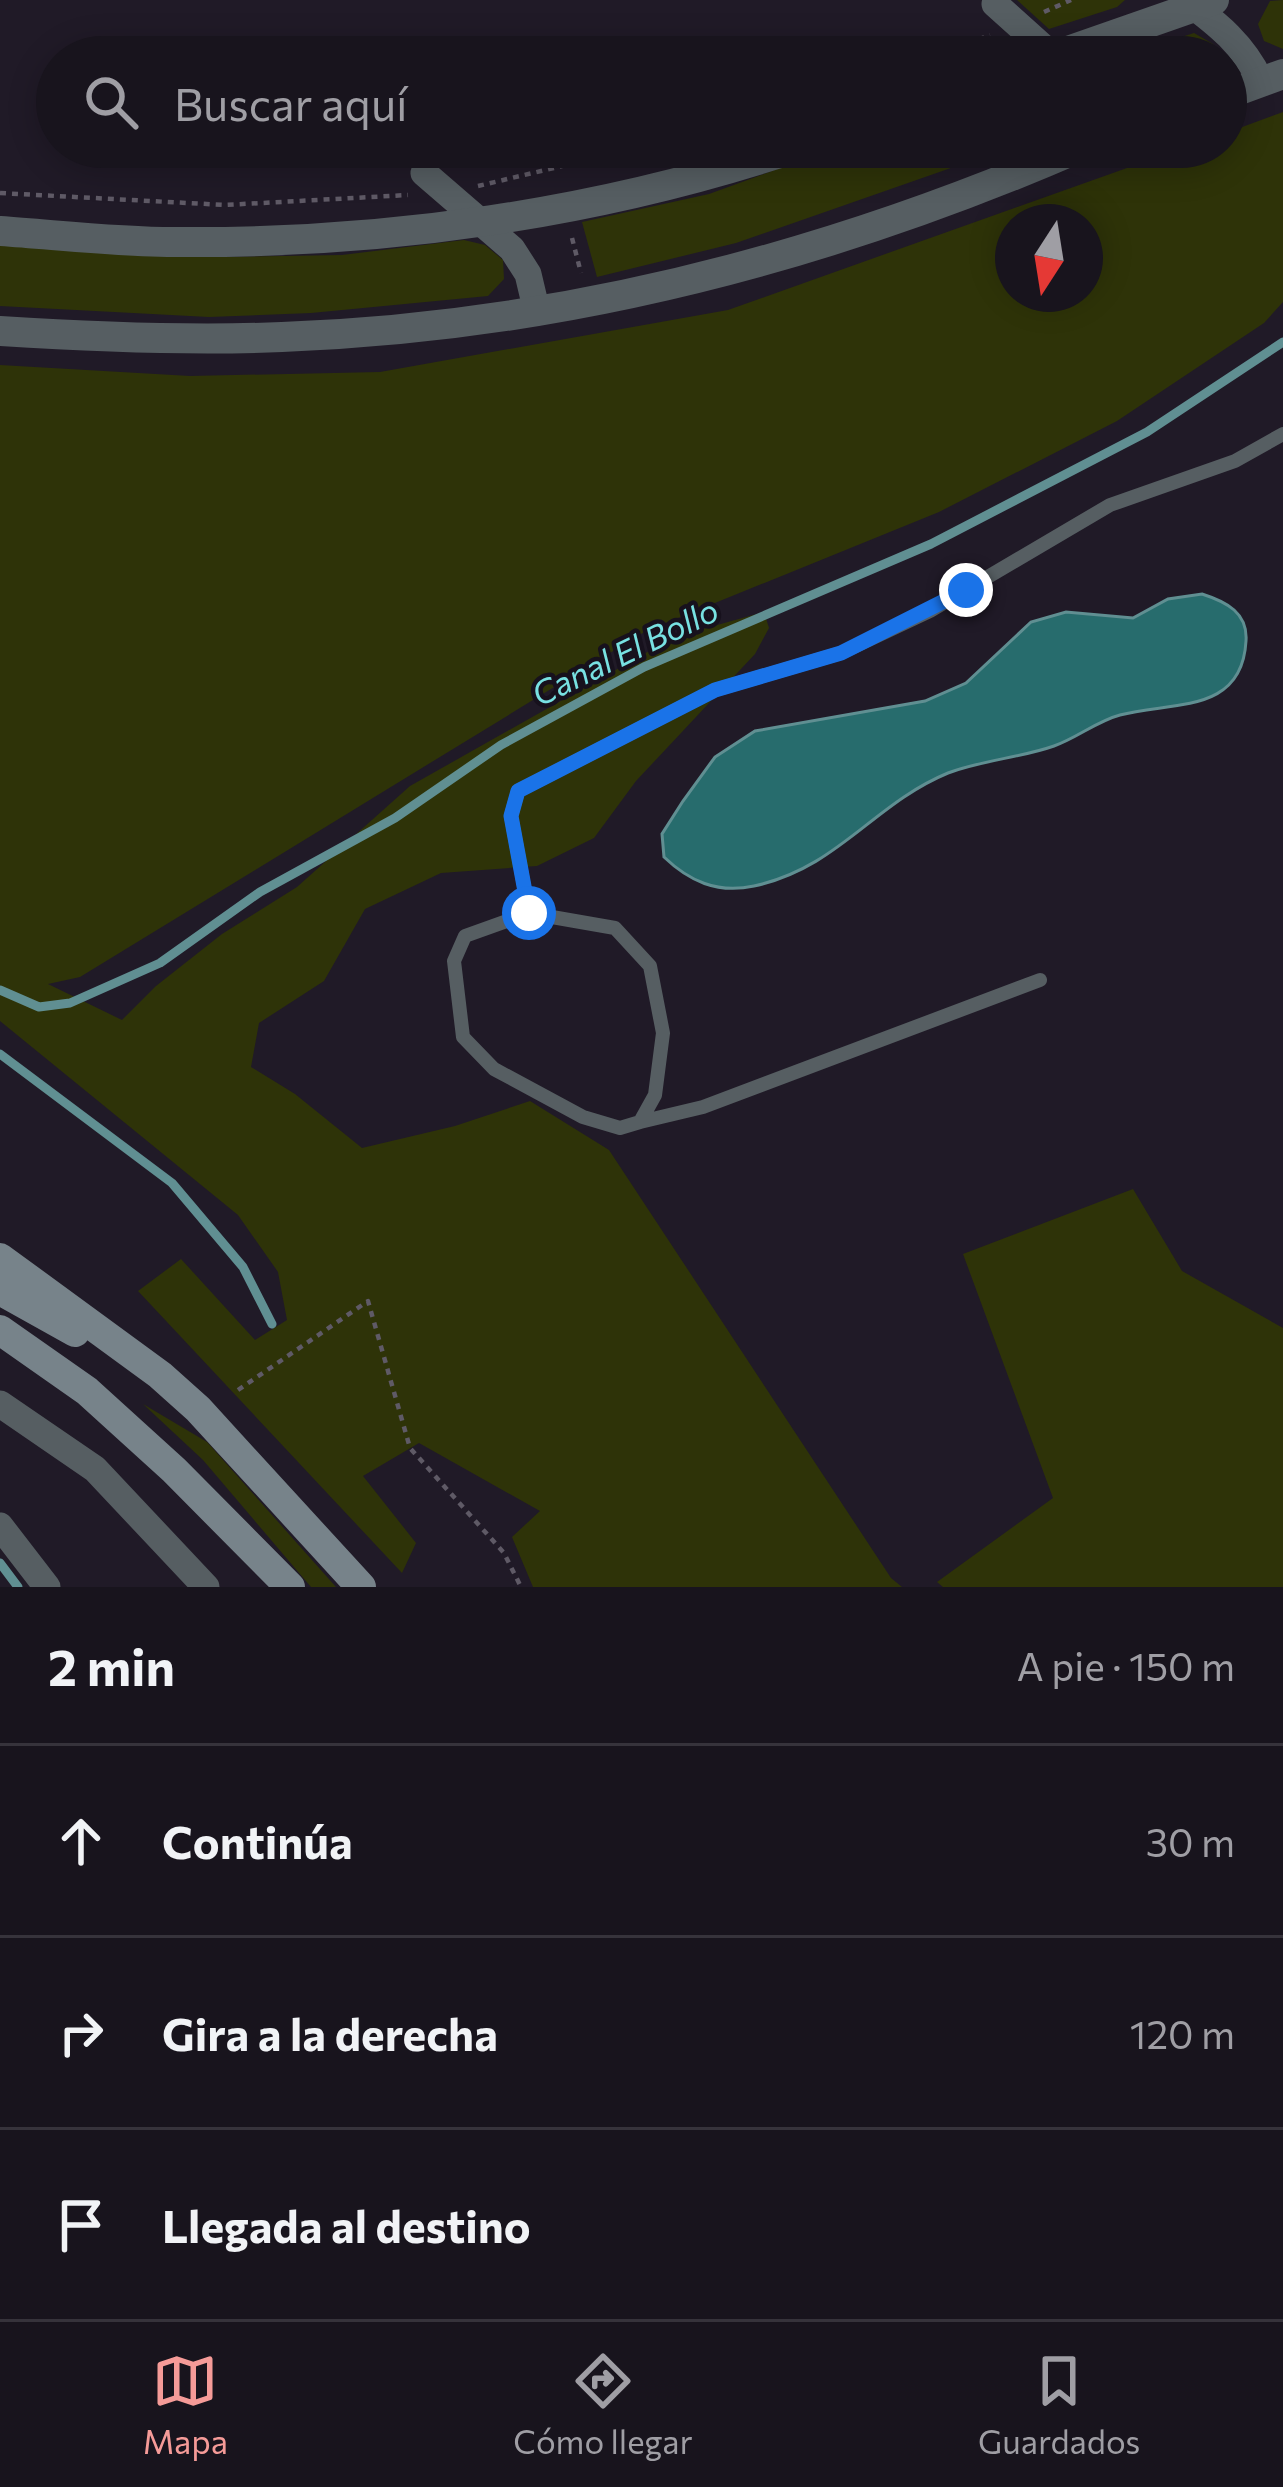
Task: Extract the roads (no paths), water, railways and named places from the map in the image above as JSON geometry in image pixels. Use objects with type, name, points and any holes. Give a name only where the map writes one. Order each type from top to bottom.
[{"type":"main road","points":[[0,1258],[160,1375],[198,1409],[361,1587]]},
{"type":"main road","points":[[0,1290],[160,1375]]},
{"type":"main road","points":[[0,1330],[87,1391],[290,1587]]},
{"type":"street","points":[[1108,36],[1198,2],[1232,36]]},
{"type":"street","points":[[995,4],[1030,36]]},
{"type":"street","points":[[1247,54],[1272,78]]},
{"type":"street","points":[[0,231],[169,242],[403,232],[606,200],[722,168]]},
{"type":"street","points":[[0,331],[137,338],[285,338],[537,312],[690,281],[822,245],[914,215],[1030,168]]},
{"type":"street","points":[[424,173],[512,249],[528,274],[537,312]]},
{"type":"street","points":[[0,1404],[95,1469],[206,1587]]},
{"type":"street","points":[[0,1526],[47,1587]]},
{"type":"lane","points":[[529,913],[511,816],[518,791],[715,690],[841,653],[931,611],[1110,506],[1235,461],[1283,434]]},
{"type":"lane","points":[[640,1121],[656,1095],[663,1033],[650,966],[615,928],[529,913],[465,936],[454,961],[463,1037],[494,1069],[583,1117],[620,1128],[704,1107],[1040,980]]},
{"type":"waterway","name":"Canal El Bollo","points":[[0,990],[39,1007],[70,1003],[160,963],[260,892],[395,818],[501,745],[644,667],[931,544],[1147,432],[1283,342]]},
{"type":"waterway","points":[[0,1054],[172,1183],[243,1267],[272,1324]]},
{"type":"waterway","name":"Canal El Bollo","points":[[0,1563],[18,1587]]}]
